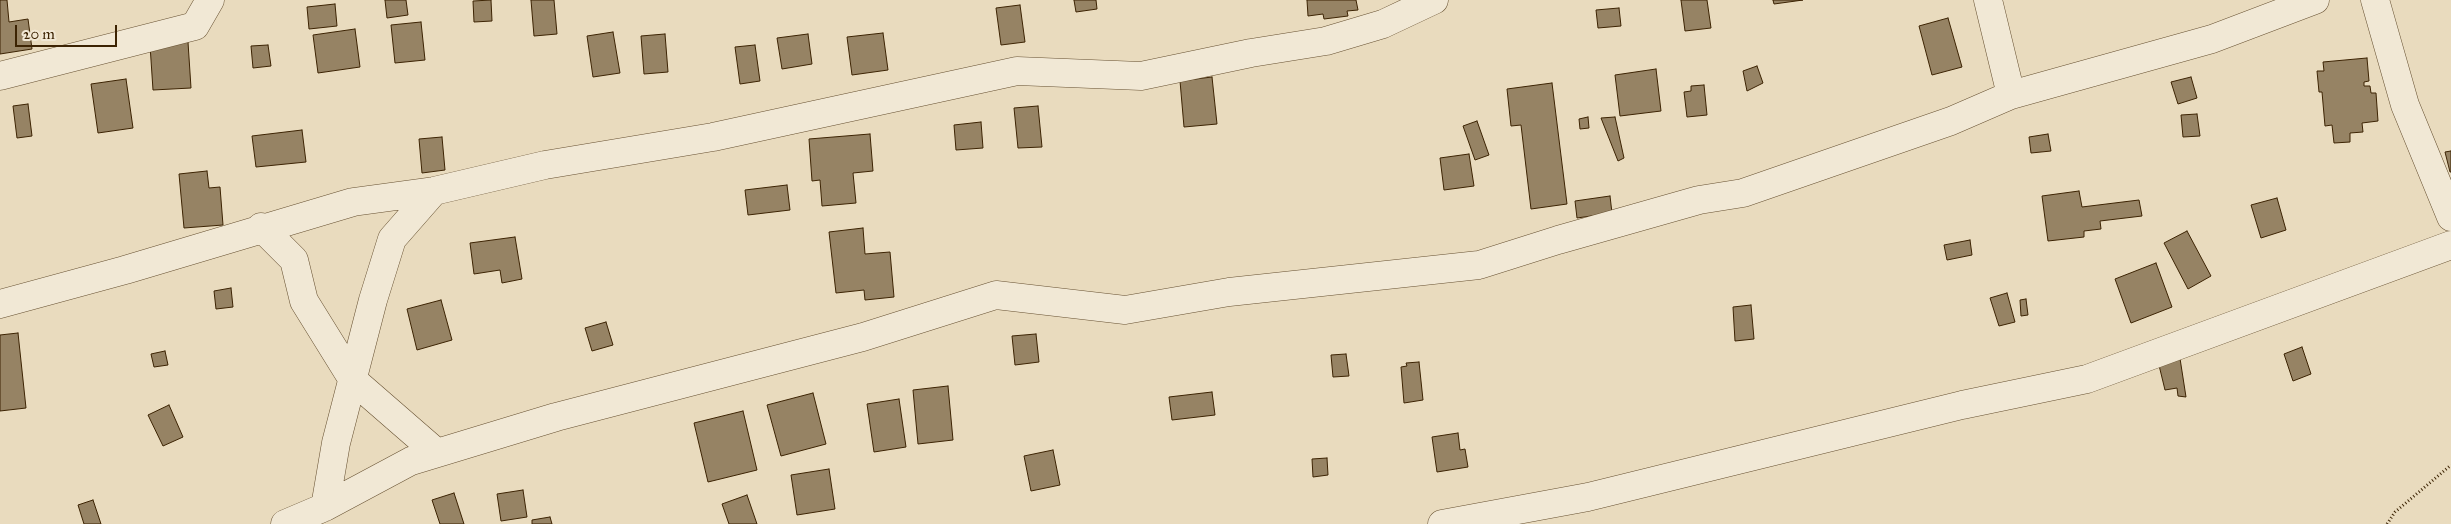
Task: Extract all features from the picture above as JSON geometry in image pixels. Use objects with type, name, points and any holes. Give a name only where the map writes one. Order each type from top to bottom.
[{"type":"street","points":[[0,76],[195,26],[210,0]]},
{"type":"street","points":[[0,304],[125,270],[353,202],[434,191],[545,164],[713,137],[1017,71],[1141,76],[1251,53],[1326,41],[1383,24],[1434,0]]},
{"type":"street","points":[[1988,0],[2011,95]]},
{"type":"street","points":[[284,524],[325,507],[411,461],[556,417],[863,337],[996,295],[1125,310],[1229,292],[1478,265],[1699,200],[1743,193],[1951,121],[2011,95],[2212,39],[2315,0]]},
{"type":"street","points":[[2375,0],[2405,106],[2451,217]]},
{"type":"street","points":[[325,507],[336,443],[373,300],[392,239],[434,191]]},
{"type":"street","points":[[261,228],[294,260],[304,301],[352,380],[437,453]]},
{"type":"street","points":[[1442,524],[1588,497],[1962,406],[2086,379],[2451,246]]},
{"type":"path","points":[[2387,524],[2395,512],[2451,465]]},
{"type":"building","points":[[0,0],[7,0],[9,22],[28,19],[32,49],[0,54]]},
{"type":"building","points":[[385,0],[406,0],[408,15],[387,18]]},
{"type":"building","points":[[491,0],[492,21],[474,22],[473,1]]},
{"type":"building","points":[[531,0],[554,0],[557,34],[534,36]]},
{"type":"building","points":[[1074,0],[1096,0],[1097,9],[1076,12]]},
{"type":"building","points":[[1307,0],[1356,0],[1358,10],[1347,11],[1348,16],[1324,19],[1323,14],[1308,16]]},
{"type":"building","points":[[1681,0],[1707,0],[1711,28],[1685,31]]},
{"type":"building","points":[[1773,0],[1803,0],[1774,4]]},
{"type":"building","points":[[335,4],[337,26],[309,29],[307,7]]},
{"type":"building","points":[[1020,5],[1025,42],[1001,45],[996,8]]},
{"type":"building","points":[[1619,8],[1621,26],[1598,28],[1596,10]]},
{"type":"building","points":[[1948,18],[1962,67],[1932,75],[1919,26]]},
{"type":"building","points":[[421,22],[425,60],[395,63],[391,25]]},
{"type":"building","points":[[355,29],[360,67],[318,73],[313,35]]},
{"type":"building","points":[[613,32],[620,73],[593,77],[587,36]]},
{"type":"building","points":[[883,33],[888,70],[852,75],[847,37]]},
{"type":"building","points":[[665,34],[668,72],[644,74],[641,36]]},
{"type":"building","points":[[808,34],[812,64],[782,69],[777,38]]},
{"type":"building","points":[[188,42],[191,88],[153,90],[150,45]]},
{"type":"building","points":[[268,45],[271,66],[253,68],[251,46]]},
{"type":"building","points":[[755,45],[760,81],[740,84],[735,47]]},
{"type":"building","points":[[2367,58],[2369,81],[2364,82],[2364,86],[2370,86],[2371,93],[2376,93],[2378,121],[2362,123],[2363,132],[2350,133],[2350,142],[2334,143],[2332,125],[2325,126],[2322,92],[2319,92],[2317,71],[2324,71],[2323,62]]},
{"type":"building","points":[[1757,66],[1763,83],[1747,91],[1743,71]]},
{"type":"building","points":[[1656,69],[1661,111],[1620,116],[1615,75]]},
{"type":"building","points":[[1212,77],[1217,124],[1184,127],[1180,81]]},
{"type":"building","points":[[2191,77],[2197,98],[2178,104],[2171,82]]},
{"type":"building","points":[[126,79],[133,128],[98,133],[91,84]]},
{"type":"building","points":[[1552,83],[1567,204],[1531,209],[1521,125],[1511,126],[1507,89]]},
{"type":"building","points":[[1704,85],[1707,115],[1687,117],[1684,92],[1691,91],[1691,86]]},
{"type":"building","points":[[28,104],[32,136],[17,138],[13,106]]},
{"type":"building","points":[[1038,106],[1042,147],[1018,148],[1014,108]]},
{"type":"building","points":[[2197,114],[2200,136],[2183,137],[2181,115]]},
{"type":"building","points":[[1588,117],[1589,128],[1580,129],[1579,119]]},
{"type":"building","points":[[1615,117],[1624,158],[1618,161],[1601,118]]},
{"type":"building","points":[[1477,121],[1489,155],[1475,160],[1463,126]]},
{"type":"building","points":[[981,122],[983,148],[956,150],[954,125]]},
{"type":"building","points":[[302,130],[306,162],[256,167],[252,136]]},
{"type":"building","points":[[870,134],[873,171],[853,173],[856,203],[822,206],[820,180],[812,181],[809,139]]},
{"type":"building","points":[[2048,134],[2051,151],[2031,153],[2029,137]]},
{"type":"building","points":[[442,137],[445,170],[422,173],[419,139]]},
{"type":"building","points":[[2451,151],[2451,172],[2450,172],[2445,152]]},
{"type":"building","points":[[1469,154],[1474,186],[1444,190],[1440,158]]},
{"type":"building","points":[[207,171],[209,188],[220,187],[223,225],[184,228],[179,174]]},
{"type":"building","points":[[787,185],[790,210],[748,215],[745,190]]},
{"type":"building","points":[[2079,191],[2082,207],[2139,200],[2142,216],[2100,221],[2101,229],[2084,231],[2084,237],[2048,241],[2042,196]]},
{"type":"building","points":[[1610,196],[1612,213],[1577,218],[1575,201]]},
{"type":"building","points":[[2277,198],[2286,230],[2261,238],[2251,205]]},
{"type":"building","points":[[863,228],[865,254],[890,252],[894,297],[865,300],[864,290],[836,293],[829,232]]},
{"type":"building","points":[[2187,231],[2211,276],[2188,289],[2164,243]]},
{"type":"building","points":[[515,237],[522,279],[502,283],[500,270],[474,274],[470,243]]},
{"type":"building","points":[[1970,240],[1972,255],[1947,260],[1944,245]]},
{"type":"building","points":[[2156,263],[2172,307],[2131,323],[2115,279]]},
{"type":"building","points":[[231,288],[233,307],[216,309],[214,291]]},
{"type":"building","points":[[2007,293],[2015,322],[1999,326],[1990,298]]},
{"type":"building","points":[[2026,299],[2028,315],[2021,316],[2020,300]]},
{"type":"building","points":[[441,300],[452,340],[417,350],[407,309]]},
{"type":"building","points":[[1751,305],[1754,339],[1735,341],[1733,307]]},
{"type":"building","points":[[606,322],[613,345],[592,351],[585,328]]},
{"type":"building","points":[[18,333],[26,408],[0,411],[0,335]]},
{"type":"building","points":[[1036,334],[1039,362],[1015,365],[1012,336]]},
{"type":"building","points":[[2302,347],[2311,374],[2293,381],[2284,354]]},
{"type":"building","points":[[165,351],[168,365],[154,367],[151,354]]},
{"type":"building","points":[[2179,352],[2186,397],[2178,396],[2177,388],[2165,390],[2157,357]]},
{"type":"building","points":[[1346,354],[1349,376],[1333,377],[1331,355]]},
{"type":"building","points":[[1419,362],[1423,400],[1404,403],[1401,367],[1407,366],[1406,363]]},
{"type":"building","points":[[948,386],[953,440],[918,444],[913,390]]},
{"type":"building","points":[[1212,392],[1215,415],[1172,420],[1169,397]]},
{"type":"building","points":[[813,393],[826,444],[781,456],[767,405]]},
{"type":"building","points":[[899,399],[906,447],[874,452],[867,404]]},
{"type":"building","points":[[169,405],[183,437],[163,446],[148,415]]},
{"type":"building","points":[[743,411],[757,470],[708,482],[694,423]]},
{"type":"building","points":[[1458,433],[1460,450],[1465,449],[1468,467],[1437,472],[1432,437]]},
{"type":"building","points":[[1053,450],[1060,485],[1031,491],[1024,456]]},
{"type":"building","points":[[1327,458],[1328,475],[1313,477],[1312,459]]},
{"type":"building","points":[[829,469],[835,509],[797,515],[791,475]]},
{"type":"building","points":[[523,490],[527,517],[501,521],[497,494]]},
{"type":"building","points":[[454,493],[464,524],[440,524],[432,500]]},
{"type":"building","points":[[747,495],[757,524],[729,524],[722,504]]},
{"type":"building","points":[[93,500],[101,524],[84,524],[78,505]]},
{"type":"building","points":[[550,517],[552,524],[532,524],[532,520]]}]
